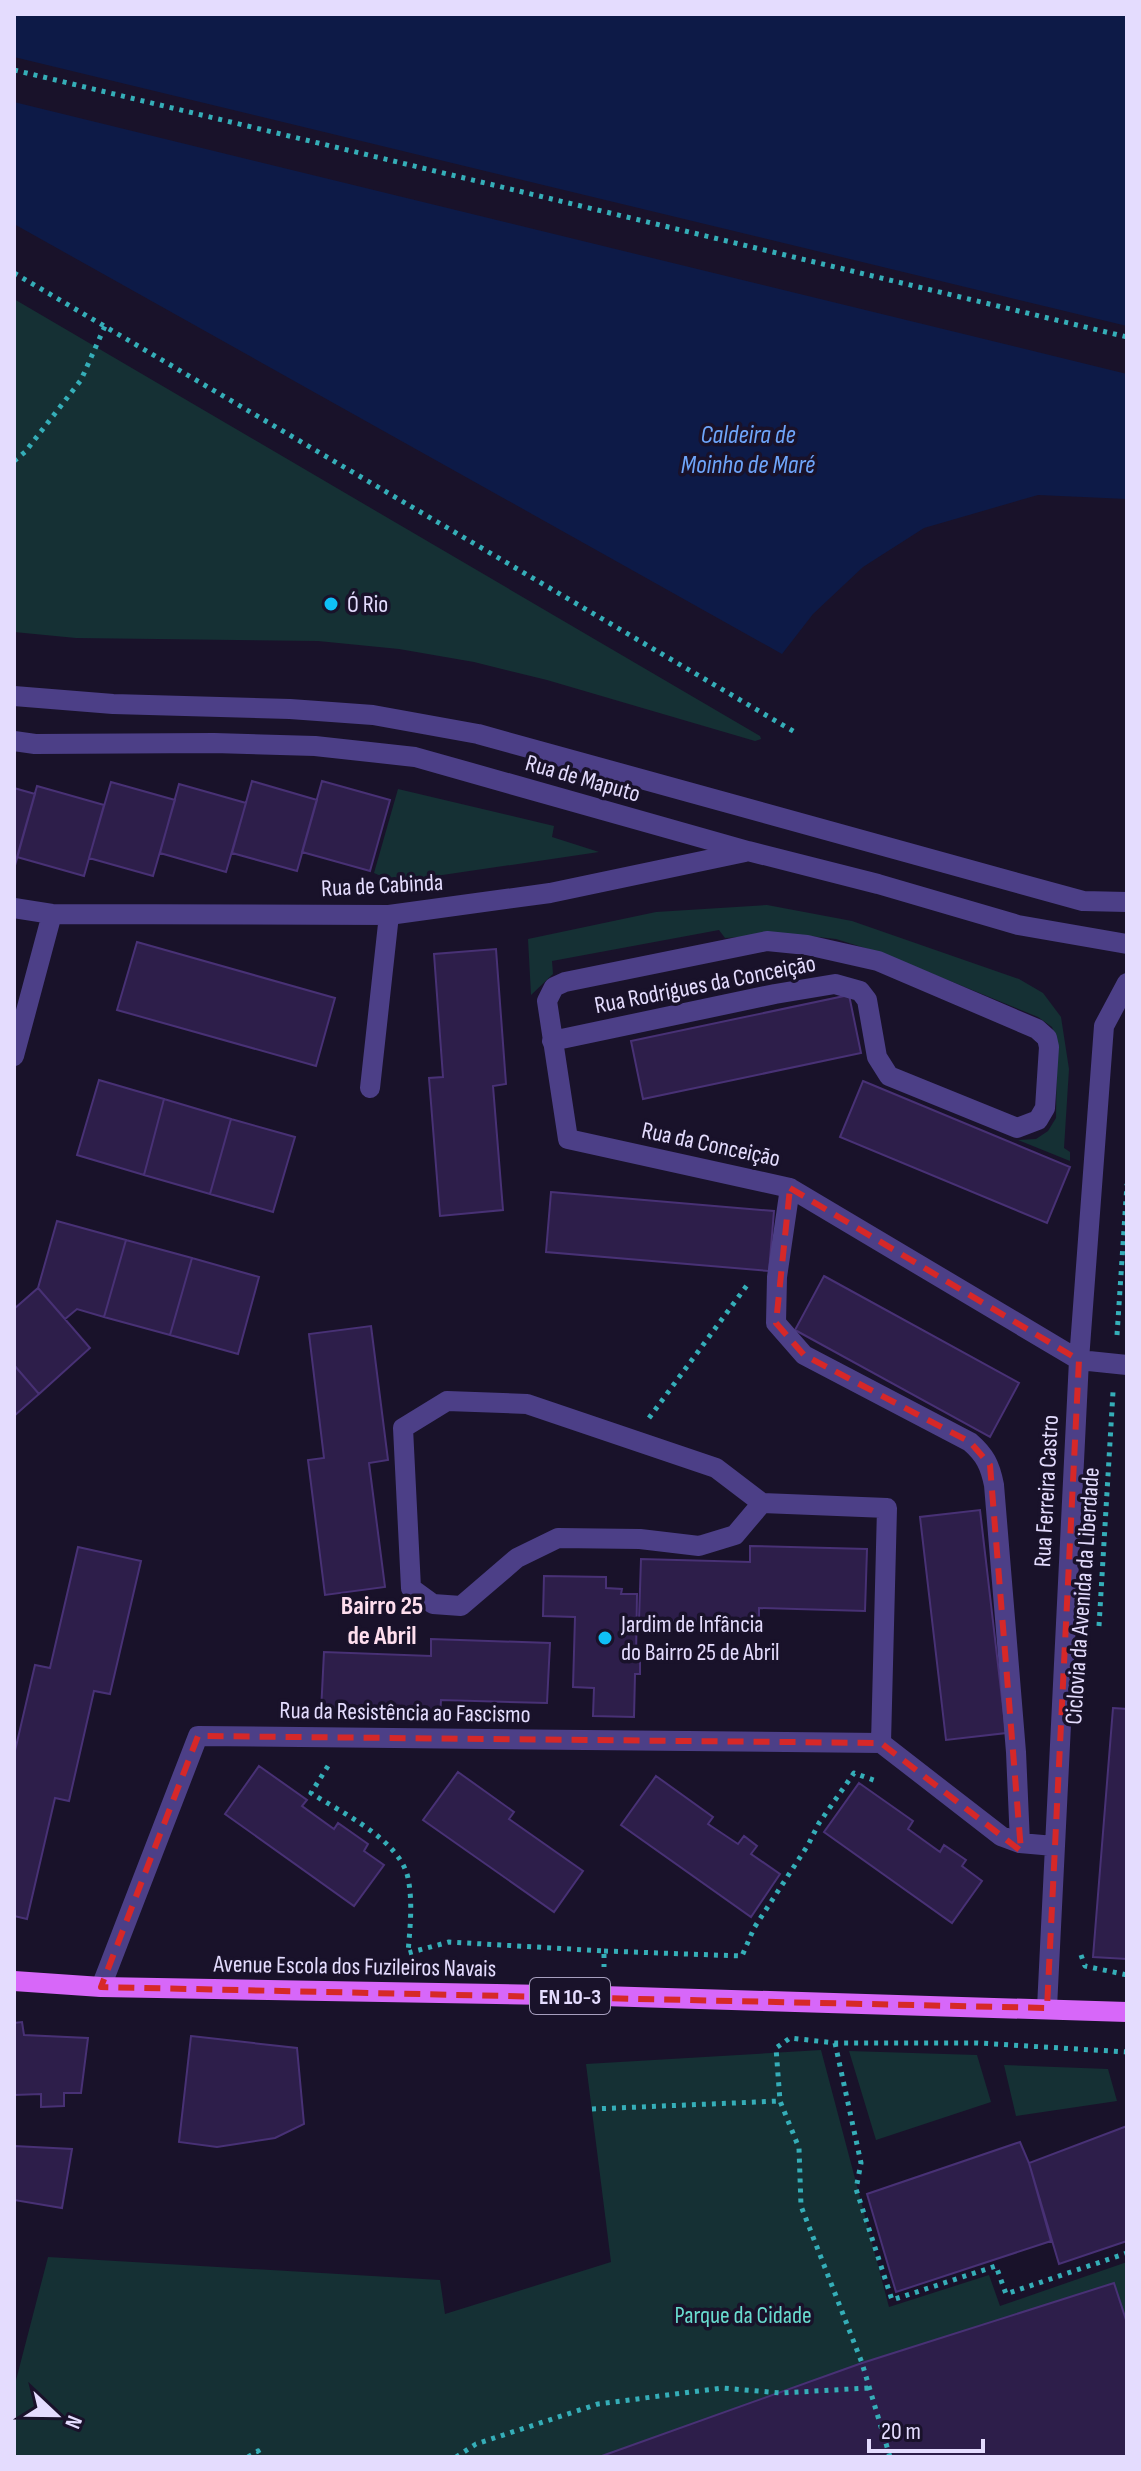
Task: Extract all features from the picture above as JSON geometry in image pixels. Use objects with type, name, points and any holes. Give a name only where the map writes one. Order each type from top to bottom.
[{"type":"main road","name":"Avenue Escola dos Fuzileiros Navais","points":[[14,1981],[101,1987],[602,1996],[1127,2012]]},
{"type":"street","name":"Rua de Maputo","points":[[14,696],[113,704],[290,709],[373,715],[478,734],[1083,901],[1127,902]]},
{"type":"street","name":"Rua de Maputo","points":[[14,741],[35,744],[300,745],[415,757],[1018,925],[1127,944]]},
{"type":"street","name":"Rua de Cabinda","points":[[14,908],[52,914],[389,915],[550,893],[748,851]]},
{"type":"street","points":[[14,1056],[52,914]]},
{"type":"street","points":[[370,1088],[389,915]]},
{"type":"street","name":"Rua Rodrigues da Conceição","points":[[547,1001],[554,987],[565,982],[767,941],[849,953],[878,961],[1044,1034],[1049,1047],[1045,1108],[1038,1120],[1017,1128],[889,1076],[877,1057],[867,1000],[860,991],[835,984],[552,1041]]},
{"type":"street","name":"Rua Ferreira Castro","points":[[1047,2008],[1079,1360],[1104,1026],[1127,983]]},
{"type":"street","name":"Rua da Conceição","points":[[547,1001],[568,1139],[790,1188],[1079,1360]]},
{"type":"street","points":[[790,1188],[777,1277],[776,1323],[804,1355],[970,1442],[990,1465],[1016,1752],[1020,1843]]},
{"type":"street","points":[[1079,1360],[1121,1365]]},
{"type":"street","points":[[762,1503],[735,1535],[699,1546],[640,1539],[558,1538],[517,1558],[461,1606],[433,1604],[411,1588],[403,1428],[447,1401],[527,1404],[716,1468],[762,1503],[887,1508],[881,1743],[1001,1836],[1020,1843],[1054,1846]]},
{"type":"street","name":"Rua da Resistência ao Fascismo","points":[[101,1987],[198,1736],[881,1743]]},
{"type":"path","points":[[14,70],[1127,337]]},
{"type":"path","points":[[14,273],[798,734]]},
{"type":"path","points":[[14,461],[25,452],[81,380],[105,326]]},
{"type":"path","name":"Ciclovia da Avenida da Liberdade","points":[[1098,1632],[1121,1365],[1127,1184]]},
{"type":"path","points":[[633,1440],[755,1274]]},
{"type":"path","points":[[333,1737],[332,1760],[311,1793],[387,1843],[400,1856],[408,1875],[411,1901],[408,1953],[449,1942],[742,1956],[754,1928],[854,1773],[877,1780],[889,1789]]},
{"type":"path","points":[[1079,1947],[1085,1966],[1127,1975]]},
{"type":"path","points":[[602,1996],[604,1951]]},
{"type":"path","points":[[890,2457],[862,2363],[801,2206],[799,2148],[780,2101],[776,2048],[790,2038],[835,2043],[978,2043],[1127,2052]]},
{"type":"path","points":[[835,2043],[861,2163],[856,2189],[892,2300],[996,2266],[1006,2294],[1127,2253]]},
{"type":"path","points":[[592,2109],[780,2101]]},
{"type":"path","points":[[456,2457],[476,2444],[598,2404],[722,2388],[781,2393],[868,2388]]},
{"type":"path","points":[[248,2457],[258,2451],[261,2457]]},
{"type":"highlighted area","points":[[790,1188],[1079,1360],[1047,2008],[101,1987],[198,1736],[881,1743],[1021,1851],[990,1465],[970,1442],[804,1355],[776,1323]]},
{"type":"green space","points":[[14,299],[761,739],[755,741],[547,680],[474,662],[399,649],[318,641],[76,638],[14,632]]},
{"type":"green space","points":[[398,789],[554,826],[552,837],[599,852],[395,882],[374,873]]},
{"type":"green space","points":[[767,905],[852,921],[1019,979],[1043,993],[1061,1017],[1069,1069],[1064,1148],[1070,1152],[1070,1161],[1018,1140],[1036,1139],[1048,1131],[1056,1118],[1057,1041],[1052,1027],[1038,1017],[884,954],[836,939],[791,934],[725,938],[719,930],[552,961],[553,974],[531,995],[528,939],[656,912]]},
{"type":"green space","name":"Parque da Cidade","points":[[821,2050],[889,2307],[989,2275],[1000,2306],[1127,2262],[1127,2457],[14,2457],[14,2388],[48,2257],[440,2280],[445,2314],[611,2262],[586,2064]]},
{"type":"green space","points":[[849,2051],[977,2055],[991,2102],[876,2140]]},
{"type":"green space","points":[[1004,2065],[1108,2069],[1117,2101],[1016,2116]]},
{"type":"water","points":[[14,14],[1127,14],[1127,326],[14,57]]},
{"type":"water","name":"Caldeira de Moinho de Maré","points":[[14,102],[1127,374],[1127,499],[1038,495],[924,528],[863,567],[813,614],[782,654],[14,224]]},
{"type":"building","points":[[252,781],[317,800],[297,871],[232,853]]},
{"type":"building","points":[[322,781],[390,800],[370,871],[302,852]]},
{"type":"building","points":[[111,782],[175,800],[153,876],[89,858]]},
{"type":"building","points":[[179,784],[246,803],[226,872],[160,853]]},
{"type":"building","points":[[37,786],[104,805],[84,876],[17,857]]},
{"type":"building","points":[[14,788],[35,794],[14,869]]},
{"type":"building","points":[[137,942],[335,998],[316,1066],[117,1010]]},
{"type":"building","points":[[496,949],[506,1084],[493,1086],[503,1210],[440,1216],[429,1078],[443,1077],[434,954]]},
{"type":"building","points":[[849,995],[861,1053],[643,1099],[631,1041]]},
{"type":"building","points":[[99,1080],[164,1099],[144,1175],[77,1155]]},
{"type":"building","points":[[863,1081],[1070,1167],[1047,1223],[840,1137]]},
{"type":"building","points":[[164,1099],[231,1119],[210,1194],[144,1175]]},
{"type":"building","points":[[231,1119],[295,1137],[273,1212],[210,1194]]},
{"type":"building","points":[[551,1192],[774,1211],[769,1271],[546,1252]]},
{"type":"building","points":[[57,1221],[126,1240],[104,1317],[77,1309],[65,1319],[38,1288]]},
{"type":"building","points":[[126,1240],[192,1258],[170,1335],[104,1317]]},
{"type":"building","points":[[192,1258],[259,1277],[238,1354],[170,1335]]},
{"type":"building","points":[[824,1276],[1019,1383],[990,1437],[795,1330]]},
{"type":"building","points":[[38,1288],[90,1348],[39,1394],[14,1365],[14,1309]]},
{"type":"building","points":[[371,1326],[388,1460],[369,1463],[385,1587],[325,1595],[308,1460],[324,1458],[309,1334]]},
{"type":"building","points":[[14,1365],[39,1394],[14,1416]]},
{"type":"building","points":[[980,1510],[1006,1733],[946,1740],[920,1517]]},
{"type":"building","points":[[750,1546],[867,1549],[865,1611],[759,1608],[759,1623],[639,1620],[641,1559],[750,1562]]},
{"type":"building","points":[[78,1547],[141,1561],[110,1694],[94,1691],[69,1801],[55,1798],[27,1919],[14,1916],[14,1755],[35,1665],[50,1668]]},
{"type":"building","name":"Jardim de Infância do Bairro 25 de Abril","points":[[544,1576],[606,1577],[606,1588],[622,1589],[621,1594],[637,1594],[636,1659],[640,1659],[640,1674],[635,1674],[634,1717],[593,1716],[594,1688],[573,1687],[575,1617],[543,1616]]},
{"type":"building","points":[[431,1639],[550,1643],[547,1703],[441,1700],[440,1716],[321,1712],[324,1652],[431,1656]]},
{"type":"building","points":[[1113,1708],[1127,1709],[1127,1959],[1093,1957]]},
{"type":"building","points":[[259,1766],[307,1800],[302,1806],[334,1829],[338,1823],[368,1844],[364,1851],[384,1865],[354,1906],[225,1814]]},
{"type":"building","points":[[458,1772],[514,1812],[509,1819],[583,1871],[554,1912],[423,1820]]},
{"type":"building","points":[[656,1776],[713,1817],[708,1824],[738,1844],[744,1836],[757,1846],[751,1854],[780,1874],[751,1917],[621,1825]]},
{"type":"building","points":[[859,1783],[913,1821],[908,1829],[940,1852],[944,1845],[966,1860],[962,1866],[982,1881],[952,1923],[824,1832]]},
{"type":"building","points":[[22,2022],[24,2035],[88,2038],[81,2093],[64,2093],[64,2106],[41,2107],[41,2094],[14,2095],[14,2023]]},
{"type":"building","points":[[191,2036],[297,2048],[304,2124],[275,2138],[217,2147],[179,2142]]},
{"type":"building","points":[[1127,2126],[1127,2241],[1059,2264],[1029,2163]]},
{"type":"building","points":[[1020,2142],[1051,2241],[896,2292],[867,2194]]},
{"type":"building","points":[[14,2146],[72,2149],[62,2208],[14,2200]]},
{"type":"building","points":[[1114,2283],[1127,2323],[1127,2457],[599,2457],[862,2363]]},
{"type":"place","name":"Ó Rio","points":[[331,604]]},
{"type":"place","name":"Jardim de Infância do Bairro 25 de Abril","points":[[605,1638]]},
{"type":"district","name":"Bairro 25 de Abril","points":[[382,1620]]}]
